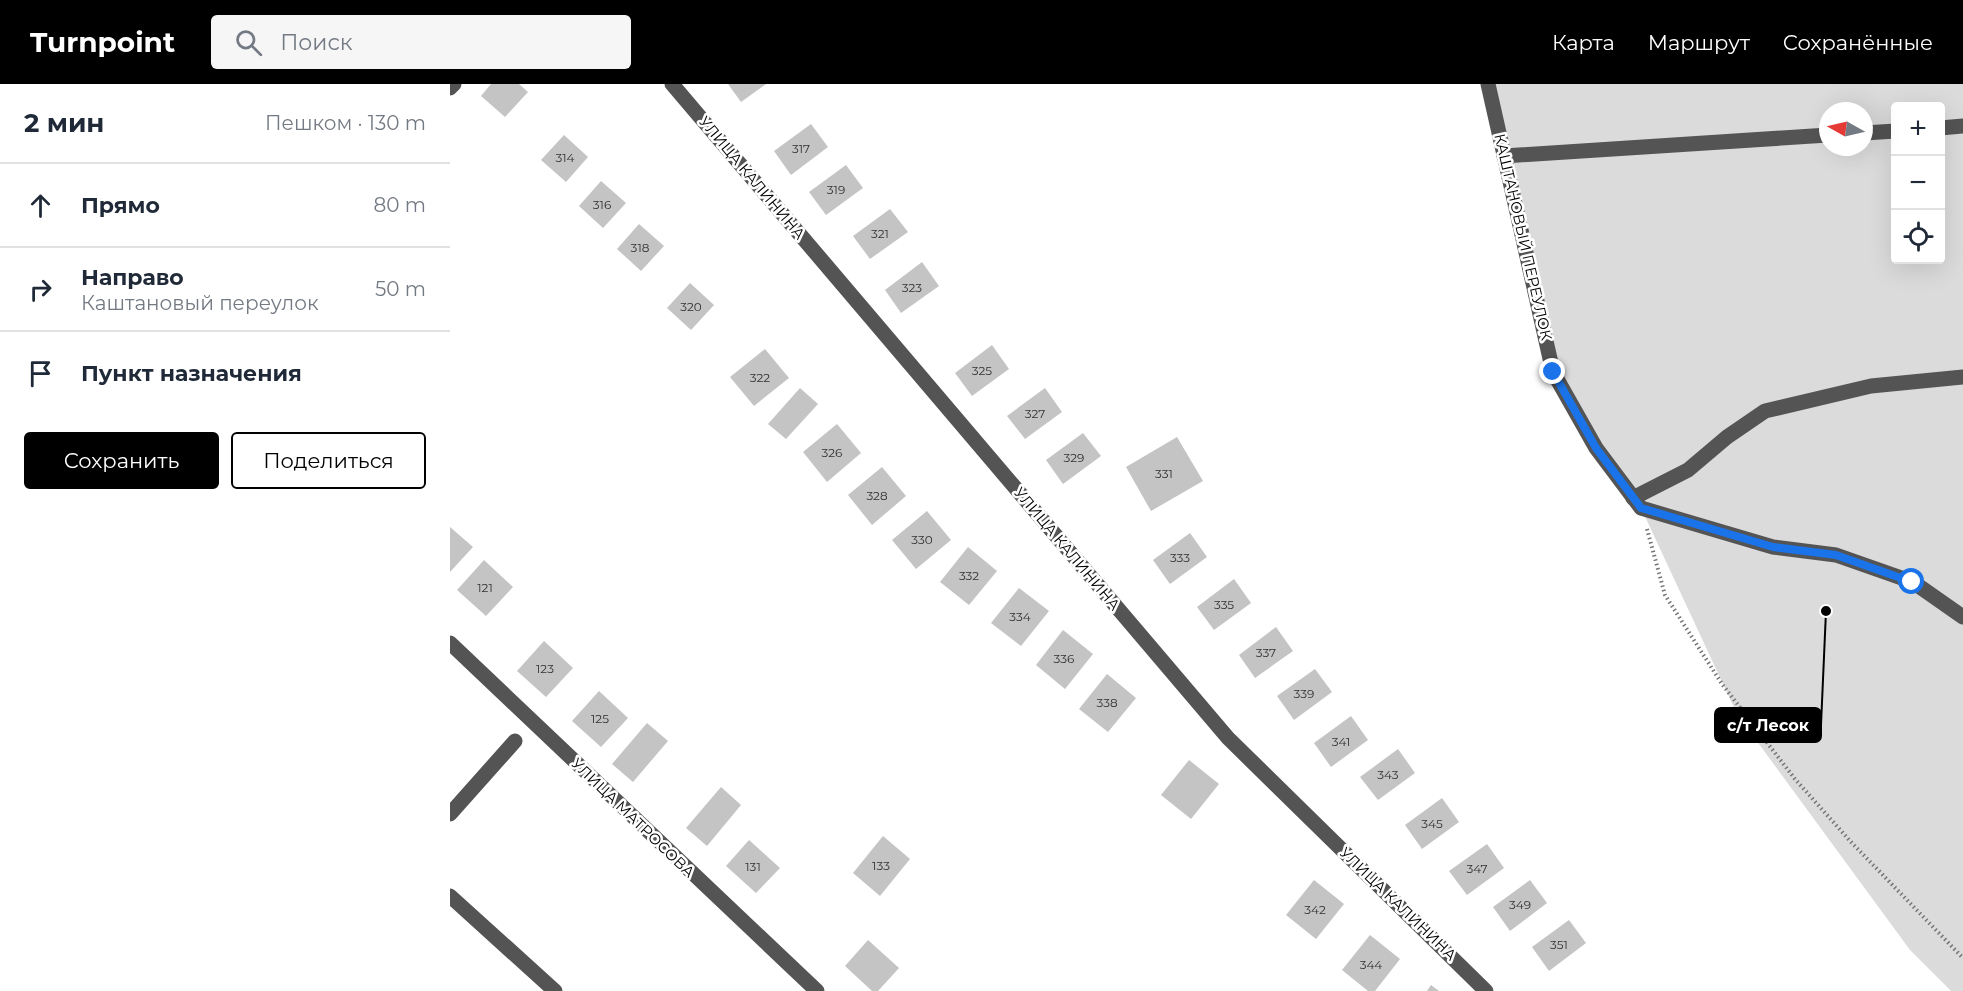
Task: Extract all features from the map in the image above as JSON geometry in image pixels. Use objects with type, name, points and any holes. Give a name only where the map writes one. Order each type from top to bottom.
[{"type":"street","points":[[450,88],[454,84]]},
{"type":"street","name":"УЛИЦА КАЛИНИНА","points":[[672,84],[1228,738],[1486,991]]},
{"type":"street","name":"КАШТАНОВЫЙ ПЕРЕУЛОК","points":[[1488,84],[1553,372],[1596,448],[1637,503]]},
{"type":"street","points":[[1945,128],[1963,126]]},
{"type":"street","points":[[1873,132],[1891,131]]},
{"type":"street","points":[[1504,156],[1819,136]]},
{"type":"street","points":[[1637,503],[1688,470],[1727,437],[1765,411],[1871,386],[1963,377]]},
{"type":"street","points":[[1637,503],[1773,547],[1836,555],[1912,582],[1963,617]]},
{"type":"street","points":[[1945,605],[1963,602]]},
{"type":"street","name":"УЛИЦА МАТРОСОВА","points":[[450,643],[818,991]]},
{"type":"street","points":[[450,814],[515,741]]},
{"type":"street","points":[[450,896],[555,991]]},
{"type":"path","points":[[1637,503],[1665,596],[1722,684],[1795,779],[1851,842],[1963,958]]},
{"type":"shaded area","points":[[1488,84],[1963,84],[1963,991],[1951,991],[1910,950],[1737,714],[1641,508],[1553,372]]},
{"type":"building","points":[[491,84],[519,84],[528,92],[505,117],[481,96]]},
{"type":"building","points":[[728,84],[766,84],[741,102]]},
{"type":"building","points":[[811,124],[828,147],[791,175],[774,151]]},
{"type":"building","points":[[564,135],[588,157],[566,182],[541,160]]},
{"type":"building","points":[[846,165],[863,188],[826,215],[809,192]]},
{"type":"building","points":[[601,181],[626,203],[603,228],[579,206]]},
{"type":"building","points":[[890,209],[908,232],[870,259],[853,236]]},
{"type":"building","points":[[639,224],[664,246],[641,271],[617,249]]},
{"type":"building","points":[[922,262],[939,286],[901,313],[885,290]]},
{"type":"building","points":[[690,283],[714,305],[691,330],[667,308]]},
{"type":"building","points":[[992,345],[1009,369],[972,396],[955,373]]},
{"type":"building","points":[[765,349],[789,378],[754,406],[730,377]]},
{"type":"building","points":[[800,388],[818,404],[786,439],[768,424]]},
{"type":"building","points":[[1045,388],[1062,412],[1025,439],[1007,416]]},
{"type":"building","points":[[837,424],[861,453],[827,482],[803,452]]},
{"type":"building","points":[[1083,433],[1101,456],[1063,484],[1046,460]]},
{"type":"building","points":[[1177,437],[1203,481],[1151,511],[1126,467]]},
{"type":"building","points":[[882,467],[906,496],[872,525],[848,495]]},
{"type":"building","points":[[927,511],[951,540],[916,569],[892,540]]},
{"type":"building","points":[[450,527],[473,547],[450,572]]},
{"type":"building","points":[[1190,533],[1207,557],[1170,584],[1153,560]]},
{"type":"building","points":[[968,547],[997,571],[969,605],[940,582]]},
{"type":"building","points":[[484,560],[513,587],[486,616],[457,590]]},
{"type":"building","points":[[1234,579],[1251,603],[1214,630],[1197,607]]},
{"type":"building","points":[[1019,588],[1049,611],[1021,646],[991,623]]},
{"type":"building","points":[[1276,627],[1293,651],[1255,678],[1239,655]]},
{"type":"building","points":[[1063,630],[1093,654],[1065,689],[1036,665]]},
{"type":"building","points":[[544,641],[573,668],[546,697],[517,671]]},
{"type":"building","points":[[1315,669],[1332,692],[1294,720],[1277,696]]},
{"type":"building","points":[[1107,674],[1136,698],[1108,732],[1079,709]]},
{"type":"building","points":[[599,691],[628,718],[601,747],[572,721]]},
{"type":"building","points":[[1351,716],[1368,740],[1331,767],[1314,743]]},
{"type":"building","points":[[647,723],[668,741],[633,782],[612,764]]},
{"type":"building","points":[[1398,749],[1415,773],[1378,800],[1360,777]]},
{"type":"building","points":[[1189,760],[1219,784],[1191,819],[1161,795]]},
{"type":"building","points":[[721,787],[741,805],[707,846],[686,828]]},
{"type":"building","points":[[1442,798],[1459,822],[1422,849],[1405,825]]},
{"type":"building","points":[[883,836],[910,859],[880,896],[853,873]]},
{"type":"building","points":[[749,840],[780,868],[756,893],[726,866]]},
{"type":"building","points":[[1487,844],[1504,868],[1467,895],[1449,871]]},
{"type":"building","points":[[1314,880],[1344,904],[1316,939],[1286,915]]},
{"type":"building","points":[[1530,880],[1547,903],[1510,931],[1493,907]]},
{"type":"building","points":[[1569,920],[1586,943],[1549,971],[1532,947]]},
{"type":"building","points":[[1370,935],[1400,959],[1375,991],[1368,991],[1342,970]]},
{"type":"building","points":[[868,940],[899,968],[878,991],[872,991],[845,966]]},
{"type":"building","points":[[1431,985],[1439,991],[1427,991]]},
{"type":"place","name":"с/т Лесок","points":[[1826,611]]},
{"type":"route","points":[[1553,372],[1596,448],[1641,508],[1773,547],[1836,555],[1912,582]]}]
